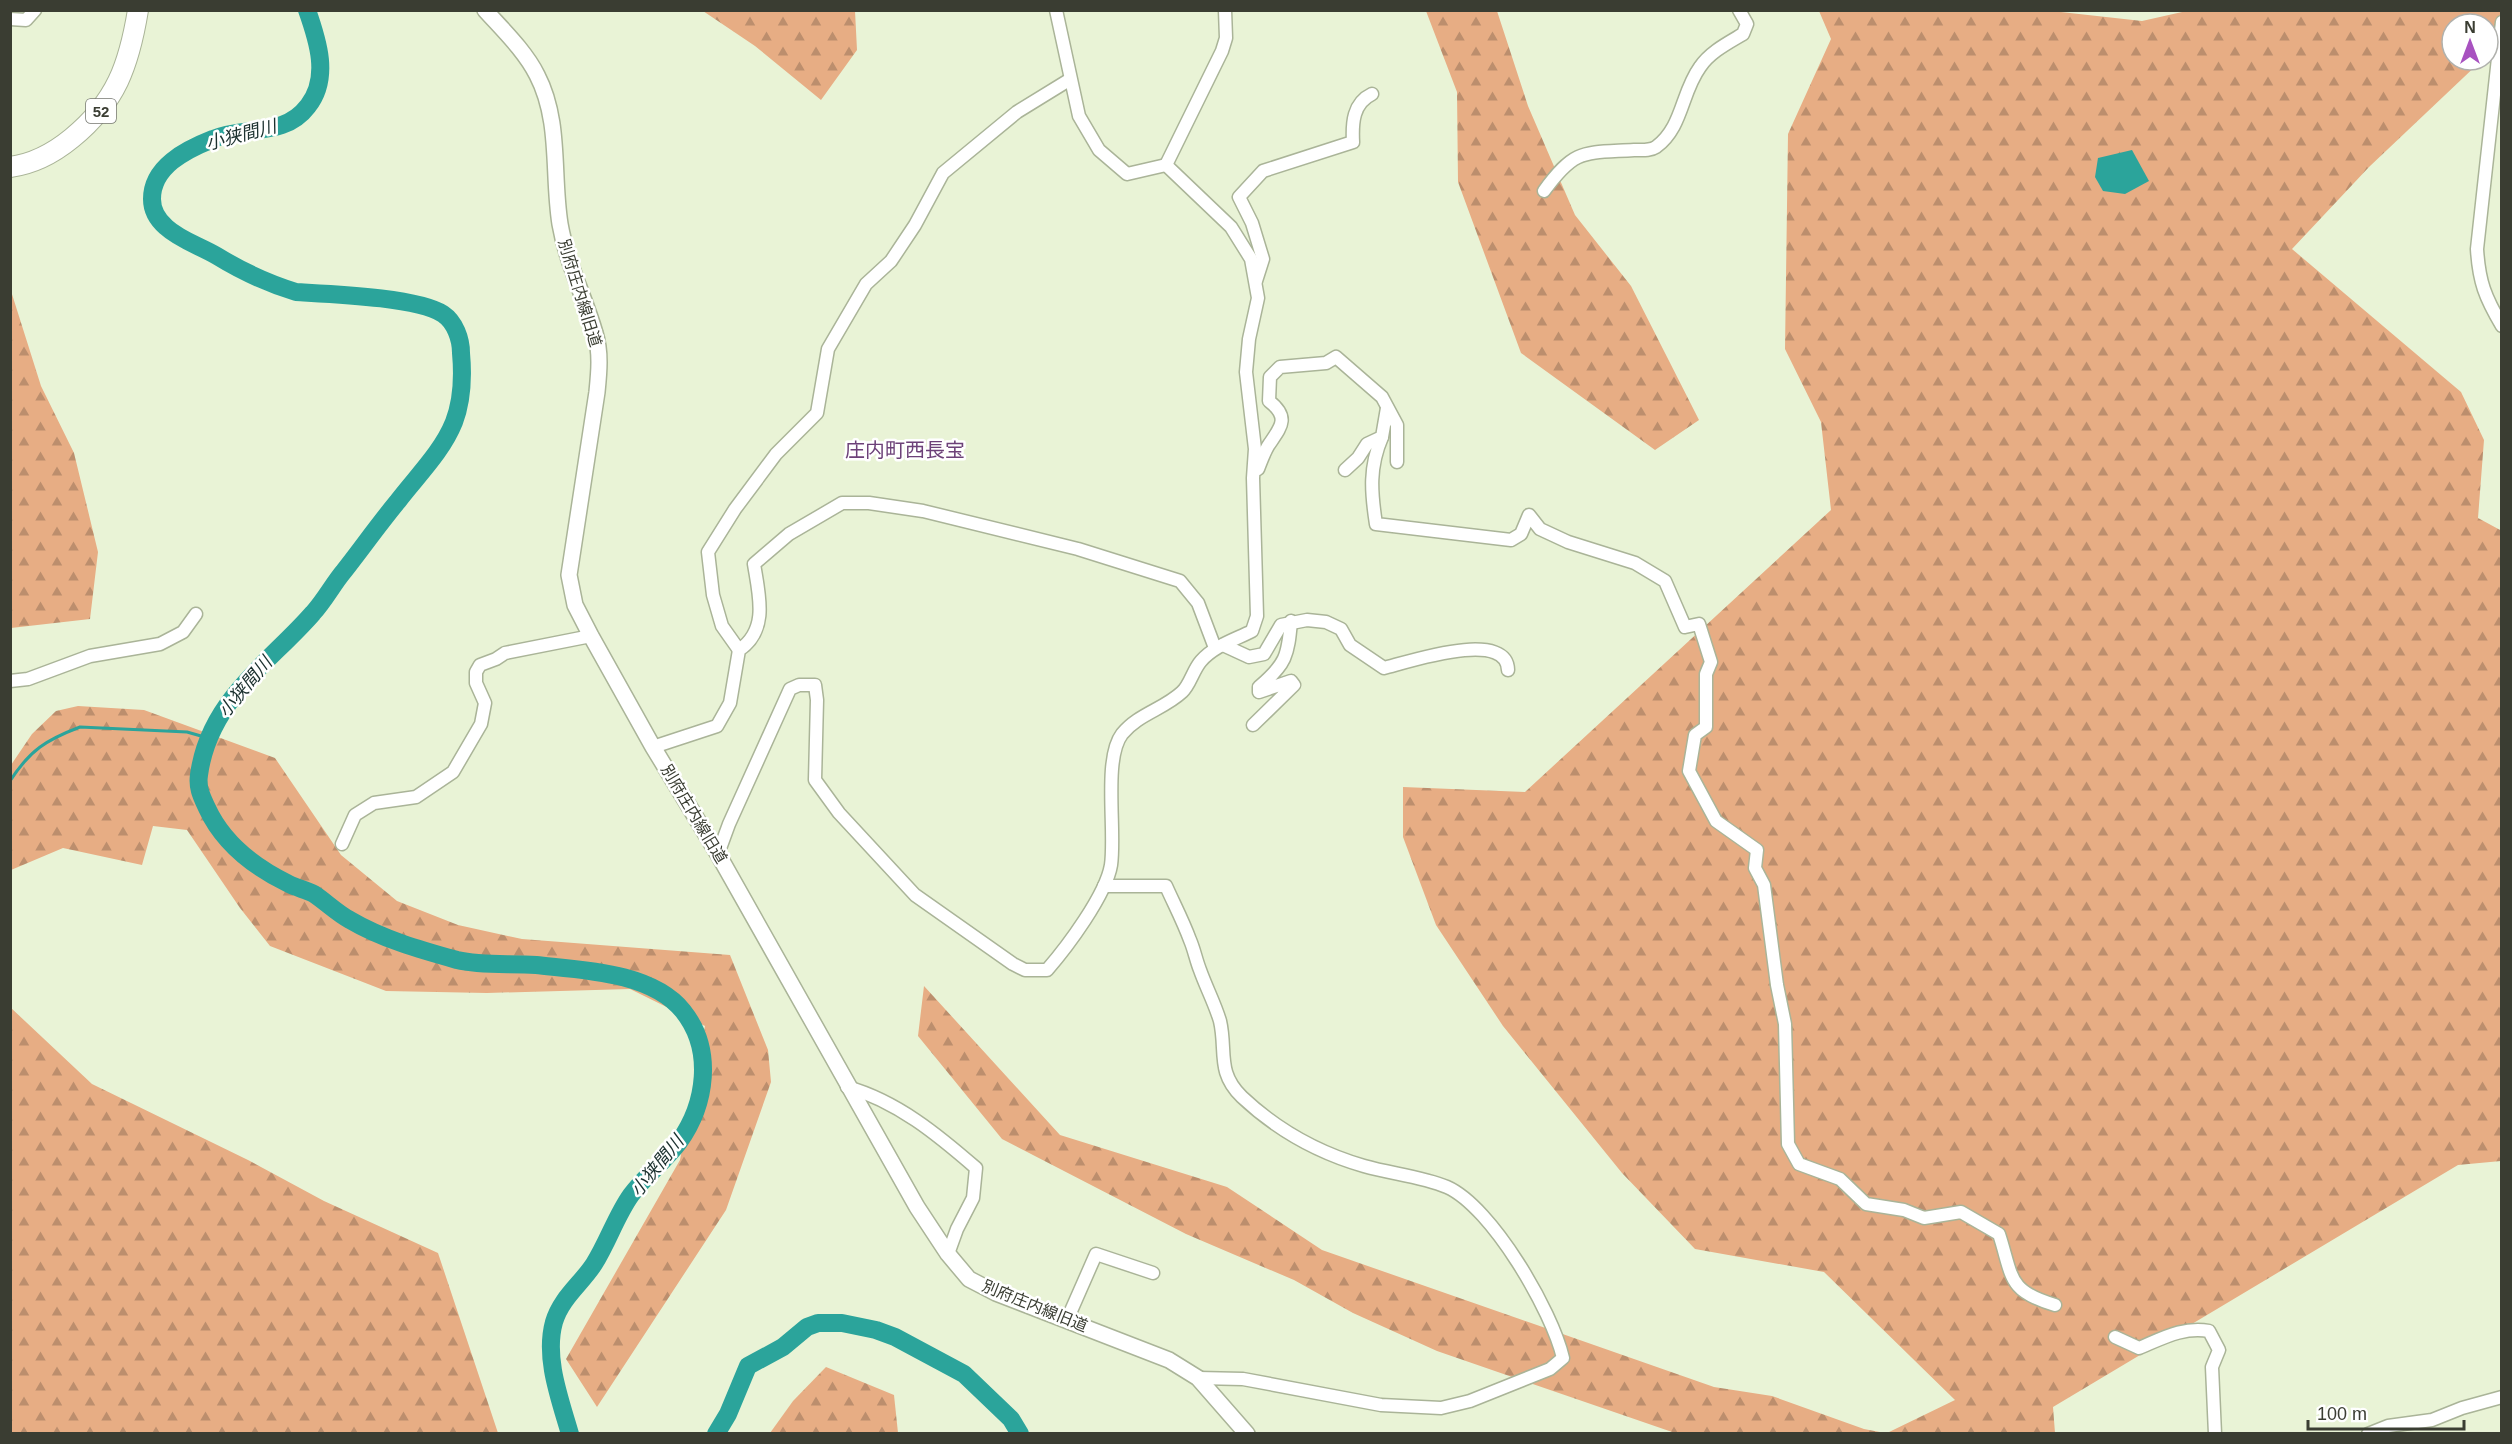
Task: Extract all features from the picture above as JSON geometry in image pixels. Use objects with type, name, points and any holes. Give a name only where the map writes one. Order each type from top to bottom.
[{"type":"main road","name":"52","points":[[10,166],[37,159],[60,148],[94,120],[116,87],[127,61],[138,10]]},
{"type":"street","points":[[10,19],[26,20],[35,10]]},
{"type":"street","name":"別府庄内線旧道","points":[[485,10],[537,74],[547,100],[554,136],[560,223],[568,263],[595,333],[600,363],[597,392],[569,575],[575,605],[591,636],[653,747],[718,854],[917,1207],[948,1254],[969,1279],[996,1293],[1169,1360],[1198,1378],[1247,1434]]},
{"type":"street","points":[[1056,10],[1078,116],[1099,150],[1127,174],[1166,165]]},
{"type":"street","points":[[1166,165],[1222,51],[1226,38],[1226,10]]},
{"type":"street","points":[[1544,190],[1569,161],[1587,153],[1653,149],[1666,139],[1674,128],[1700,66],[1722,46],[1743,34],[1747,24],[1739,10]]},
{"type":"street","points":[[2502,22],[2477,249],[2479,278],[2488,303],[2502,326]]},
{"type":"street","points":[[740,650],[722,626],[712,595],[708,552],[735,509],[776,453],[817,413],[828,350],[866,284],[891,261],[915,225],[943,173],[1017,112],[1070,80]]},
{"type":"street","points":[[1255,282],[1263,259],[1252,223],[1239,197],[1263,171],[1353,142],[1352,121],[1362,99],[1372,94]]},
{"type":"street","points":[[718,854],[729,824],[790,689],[799,685],[815,685],[817,700],[815,780],[839,813],[915,895],[991,950],[1025,970],[1047,970],[1064,951],[1104,886],[1111,867],[1112,776],[1114,753],[1122,735],[1143,715],[1182,692],[1201,661],[1219,647],[1252,631],[1257,616],[1253,478],[1255,439],[1246,372],[1249,339],[1258,298],[1251,259],[1231,227],[1166,165]]},
{"type":"street","points":[[1253,478],[1267,447],[1280,430],[1283,420],[1277,407],[1269,401],[1270,377],[1280,367],[1326,363],[1336,357],[1382,397],[1397,425],[1397,462]]},
{"type":"street","points":[[1387,408],[1382,437],[1374,455],[1372,476],[1372,498],[1376,524],[1511,540],[1521,534],[1528,515],[1540,529],[1568,542],[1635,563],[1665,582],[1685,627],[1700,624],[1711,662],[1706,674],[1706,727],[1695,735],[1689,771],[1716,821],[1757,850],[1755,867],[1764,885],[1777,985],[1785,1024],[1788,1143],[1798,1164],[1840,1179],[1866,1204],[1904,1210],[1924,1218],[1961,1212],[1999,1234],[2015,1285],[2032,1298],[2055,1305]]},
{"type":"street","points":[[1345,470],[1358,458],[1367,444],[1382,437]]},
{"type":"street","points":[[653,747],[717,726],[730,703],[740,650],[751,643],[760,624],[754,564],[789,534],[842,503],[854,501],[924,511],[974,523],[1078,549],[1180,582],[1198,603],[1219,647],[1249,657],[1264,654],[1281,625],[1291,621],[1307,620],[1326,622],[1341,629],[1350,645],[1384,668],[1453,650],[1478,648],[1503,659],[1508,670]]},
{"type":"street","points":[[10,681],[28,679],[90,656],[160,644],[183,632],[196,614]]},
{"type":"street","points":[[1253,725],[1294,685],[1291,681],[1259,692],[1259,687],[1274,674],[1287,656],[1291,621]]},
{"type":"street","points":[[342,844],[355,814],[375,803],[416,797],[453,772],[481,724],[484,703],[476,683],[476,672],[480,665],[505,653],[591,636]]},
{"type":"street","points":[[1104,886],[1166,886],[1191,941],[1220,1022],[1223,1069],[1231,1085],[1242,1097],[1293,1136],[1330,1154],[1365,1166],[1424,1179],[1450,1188],[1470,1204],[1489,1222],[1522,1271],[1552,1325],[1563,1358],[1550,1369],[1470,1401],[1441,1408],[1381,1405],[1243,1379],[1198,1378]]},
{"type":"street","points":[[848,1087],[865,1092],[897,1108],[924,1126],[976,1168],[973,1198],[957,1228],[948,1254]]},
{"type":"street","points":[[1067,1320],[1096,1254],[1154,1273]]},
{"type":"street","points":[[2115,1337],[2139,1348],[2196,1328],[2209,1331],[2219,1350],[2212,1366],[2215,1434]]},
{"type":"street","points":[[2368,1434],[2388,1426],[2432,1420],[2462,1408],[2502,1397]]},
{"type":"green space","points":[[2043,10],[2142,21],[2191,10],[2501,11],[2500,43],[2500,12],[2440,12],[2440,72],[2469,72],[2369,167],[2292,249],[2461,392],[2484,440],[2478,518],[2502,531],[2501,1161],[2458,1165],[2053,1407],[2055,1433],[1887,1433],[1955,1400],[1824,1272],[1695,1249],[1622,1173],[1503,1026],[1436,925],[1403,837],[1403,787],[1525,792],[1831,510],[1821,422],[1785,349],[1788,134],[1831,39],[1819,11]]},
{"type":"green space","points":[[703,11],[855,11],[857,50],[821,100],[755,46]]},
{"type":"green space","points":[[1426,11],[1497,11],[1528,106],[1575,215],[1631,286],[1699,420],[1655,450],[1521,353],[1458,182],[1457,92]]},
{"type":"green space","points":[[11,291],[41,386],[74,453],[98,552],[90,619],[11,628]]},
{"type":"green space","points":[[78,706],[144,710],[275,758],[341,855],[397,901],[458,925],[522,939],[730,955],[768,1050],[771,1082],[726,1210],[597,1407],[566,1359],[680,1160],[705,1026],[630,989],[487,993],[386,991],[270,946],[240,908],[187,830],[153,826],[142,865],[63,848],[11,870],[11,765],[32,734],[56,711]]},
{"type":"green space","points":[[924,986],[1060,1135],[1227,1187],[1322,1250],[1714,1387],[1772,1396],[1864,1429],[1885,1433],[1675,1433],[1437,1351],[1353,1313],[1294,1280],[1186,1234],[1002,1139],[918,1036]]},
{"type":"green space","points":[[10,1007],[92,1084],[248,1160],[324,1201],[438,1253],[498,1433],[11,1433]]},
{"type":"green space","points":[[826,1367],[894,1395],[898,1433],[770,1433],[793,1401]]},
{"type":"water","points":[[2132,150],[2149,181],[2125,194],[2103,191],[2095,177],[2098,158]]},
{"type":"waterway","name":"小狭間川","points":[[307,10],[320,59],[319,84],[308,106],[288,123],[226,135],[202,143],[181,154],[164,169],[153,188],[154,211],[163,224],[177,236],[246,272],[285,289],[296,292],[394,300],[431,308],[443,314],[454,326],[460,342],[462,370],[460,397],[457,414],[449,433],[429,463],[377,527],[317,608],[253,674],[227,705],[207,743],[199,775],[199,788],[214,821],[242,853],[277,878],[314,894],[362,927],[402,943],[457,960],[536,965],[615,975],[653,988],[670,998],[693,1026],[699,1043],[703,1077],[695,1111],[688,1127],[679,1142],[631,1195],[594,1264],[566,1298],[554,1322],[551,1336],[552,1364],[570,1434]]},
{"type":"waterway","points":[[10,781],[17,770],[40,747],[80,727],[187,732],[208,738]]},
{"type":"waterway","name":"小狭間川","points":[[716,1434],[728,1414],[748,1366],[783,1347],[807,1327],[818,1323],[842,1323],[876,1330],[895,1337],[964,1374],[1011,1419],[1020,1434]]},
{"type":"district","name":"庄内町西長宝","points":[[905,450]]}]
